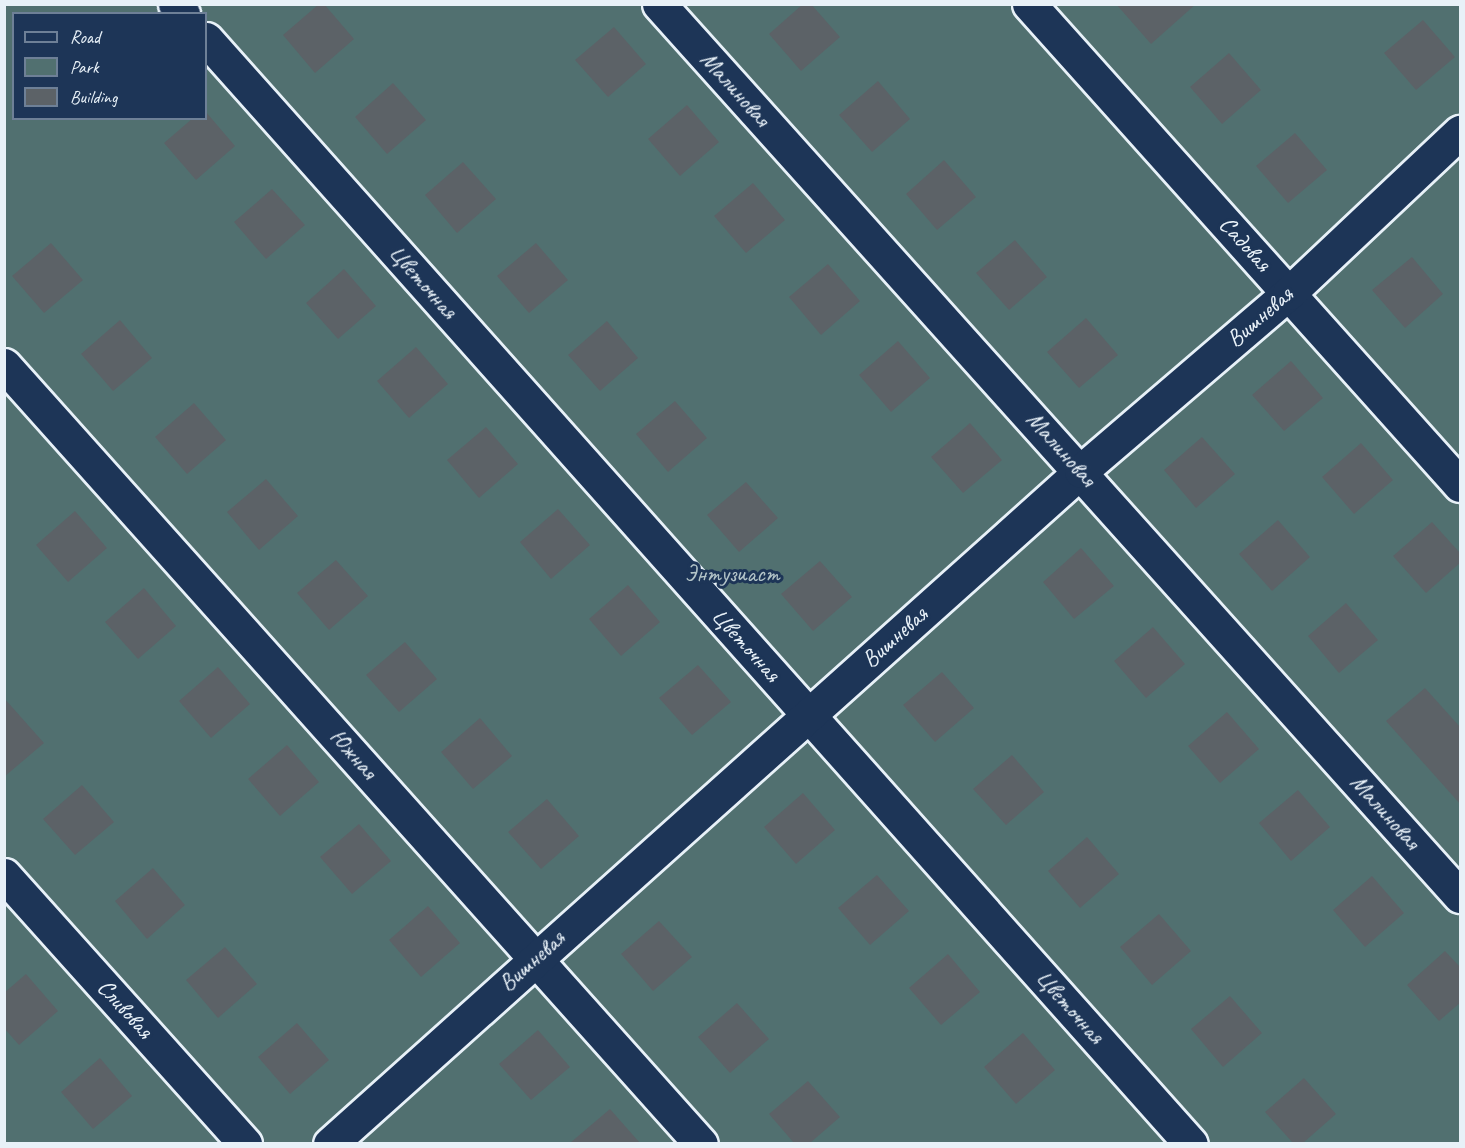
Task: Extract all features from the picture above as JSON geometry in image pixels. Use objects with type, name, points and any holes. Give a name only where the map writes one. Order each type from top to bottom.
[{"type":"street","name":"Малиновая","points":[[659,4],[1461,896]]},
{"type":"street","name":"Садовая","points":[[1029,4],[1461,485]]},
{"type":"street","name":"Цветочная","points":[[207,40],[1191,1143]]},
{"type":"street","name":"Вишневая","points":[[330,1143],[1081,471],[1289,293],[1461,132]]},
{"type":"street","name":"Южная","points":[[4,365],[700,1143]]},
{"type":"street","name":"Сливовая","points":[[4,875],[245,1143]]},
{"type":"green space","name":"Энтузиаст","points":[[5,5],[1460,5],[1460,1143],[5,1143]]},
{"type":"building","points":[[319,4],[324,4],[354,39],[315,73],[283,35]]},
{"type":"building","points":[[803,4],[811,4],[840,37],[801,71],[769,34]]},
{"type":"building","points":[[1116,4],[1196,4],[1151,44]]},
{"type":"building","points":[[1423,20],[1455,57],[1416,90],[1384,53]]},
{"type":"building","points":[[614,27],[646,64],[608,97],[575,60]]},
{"type":"building","points":[[1229,53],[1261,90],[1222,124],[1190,87]]},
{"type":"building","points":[[878,81],[910,119],[872,152],[839,115]]},
{"type":"building","points":[[393,83],[426,120],[387,154],[355,117]]},
{"type":"building","points":[[687,105],[719,142],[680,176],[648,139]]},
{"type":"building","points":[[207,113],[235,146],[196,180],[164,143],[191,120],[207,120]]},
{"type":"building","points":[[1295,133],[1327,170],[1288,203],[1256,166]]},
{"type":"building","points":[[944,160],[976,197],[937,230],[906,194]]},
{"type":"building","points":[[463,162],[496,199],[457,233],[425,195]]},
{"type":"building","points":[[753,183],[785,220],[746,253],[714,216]]},
{"type":"building","points":[[272,189],[305,225],[266,259],[234,222]]},
{"type":"building","points":[[1015,240],[1047,277],[1009,310],[976,273]]},
{"type":"building","points":[[51,243],[83,280],[44,313],[12,276]]},
{"type":"building","points":[[536,243],[568,280],[529,313],[497,276]]},
{"type":"building","points":[[1412,257],[1443,294],[1405,328],[1372,290]]},
{"type":"building","points":[[828,264],[860,301],[821,335],[789,297]]},
{"type":"building","points":[[344,269],[376,306],[338,339],[306,303]]},
{"type":"building","points":[[1086,318],[1118,355],[1079,388],[1047,352]]},
{"type":"building","points":[[120,320],[152,358],[113,391],[81,354]]},
{"type":"building","points":[[607,321],[638,358],[600,391],[568,355]]},
{"type":"building","points":[[898,341],[930,378],[891,412],[859,375]]},
{"type":"building","points":[[416,347],[448,384],[409,418],[377,381]]},
{"type":"building","points":[[1291,361],[1323,398],[1284,431],[1252,395]]},
{"type":"building","points":[[675,401],[707,438],[668,472],[636,434]]},
{"type":"building","points":[[194,403],[226,440],[187,474],[155,437]]},
{"type":"building","points":[[970,423],[1002,460],[963,493],[931,457]]},
{"type":"building","points":[[486,427],[518,464],[479,498],[447,460]]},
{"type":"building","points":[[1202,437],[1235,474],[1196,508],[1164,470]]},
{"type":"building","points":[[1361,443],[1393,480],[1354,514],[1322,477]]},
{"type":"building","points":[[266,479],[298,516],[259,550],[227,512]]},
{"type":"building","points":[[746,482],[778,518],[739,552],[707,515]]},
{"type":"building","points":[[558,509],[590,545],[551,579],[520,542]]},
{"type":"building","points":[[75,511],[107,548],[68,582],[36,545]]},
{"type":"building","points":[[1278,520],[1310,557],[1272,591],[1239,554]]},
{"type":"building","points":[[1432,522],[1461,554],[1461,562],[1426,593],[1393,556]]},
{"type":"building","points":[[1081,548],[1114,586],[1074,619],[1043,582]]},
{"type":"building","points":[[336,560],[368,596],[329,630],[297,593]]},
{"type":"building","points":[[820,561],[852,597],[813,631],[781,594]]},
{"type":"building","points":[[628,585],[660,622],[621,656],[589,619]]},
{"type":"building","points":[[144,588],[176,626],[138,659],[105,622]]},
{"type":"building","points":[[1346,603],[1378,640],[1339,673],[1308,636]]},
{"type":"building","points":[[1153,627],[1185,664],[1146,698],[1114,661]]},
{"type":"building","points":[[405,642],[437,679],[399,712],[366,675]]},
{"type":"building","points":[[698,665],[731,702],[692,735],[659,698]]},
{"type":"building","points":[[218,667],[250,704],[211,738],[179,701]]},
{"type":"building","points":[[942,672],[974,708],[935,742],[903,705]]},
{"type":"building","points":[[1425,688],[1461,728],[1461,805],[1386,721]]},
{"type":"building","points":[[4,698],[44,743],[4,777]]},
{"type":"building","points":[[1227,712],[1259,749],[1220,783],[1188,746]]},
{"type":"building","points":[[480,718],[512,756],[473,789],[441,752]]},
{"type":"building","points":[[287,745],[319,782],[280,816],[248,779]]},
{"type":"building","points":[[1012,755],[1044,792],[1006,825],[973,789]]},
{"type":"building","points":[[82,785],[114,822],[75,855],[43,819]]},
{"type":"building","points":[[1298,790],[1330,827],[1291,861],[1259,823]]},
{"type":"building","points":[[803,793],[835,830],[796,864],[764,827]]},
{"type":"building","points":[[547,799],[579,836],[541,869],[508,832]]},
{"type":"building","points":[[359,824],[391,861],[352,894],[320,857]]},
{"type":"building","points":[[1087,837],[1119,874],[1080,908],[1048,871]]},
{"type":"building","points":[[153,868],[185,905],[147,939],[115,901]]},
{"type":"building","points":[[877,875],[909,911],[870,945],[838,908]]},
{"type":"building","points":[[1372,876],[1404,913],[1365,947],[1333,910]]},
{"type":"building","points":[[428,906],[460,943],[421,977],[389,940]]},
{"type":"building","points":[[1159,914],[1191,951],[1152,985],[1120,947]]},
{"type":"building","points":[[659,921],[692,957],[653,991],[621,954]]},
{"type":"building","points":[[225,947],[257,984],[218,1018],[186,980]]},
{"type":"building","points":[[1445,951],[1461,968],[1461,1002],[1439,1021],[1407,985]]},
{"type":"building","points":[[948,954],[980,992],[941,1025],[909,988]]},
{"type":"building","points":[[26,974],[58,1011],[19,1045],[4,1028],[4,993]]},
{"type":"building","points":[[1230,996],[1262,1033],[1223,1067],[1191,1029]]},
{"type":"building","points":[[737,1003],[769,1039],[730,1073],[698,1037]]},
{"type":"building","points":[[297,1023],[329,1060],[290,1094],[258,1057]]},
{"type":"building","points":[[538,1030],[570,1067],[531,1100],[499,1064]]},
{"type":"building","points":[[1023,1033],[1055,1070],[1016,1104],[984,1067]]},
{"type":"building","points":[[100,1058],[132,1096],[93,1129],[61,1092]]},
{"type":"building","points":[[1304,1078],[1336,1114],[1303,1143],[1293,1143],[1265,1112]]},
{"type":"building","points":[[808,1081],[840,1117],[810,1143],[794,1143],[769,1114]]},
{"type":"building","points":[[610,1109],[640,1143],[570,1143]]}]
